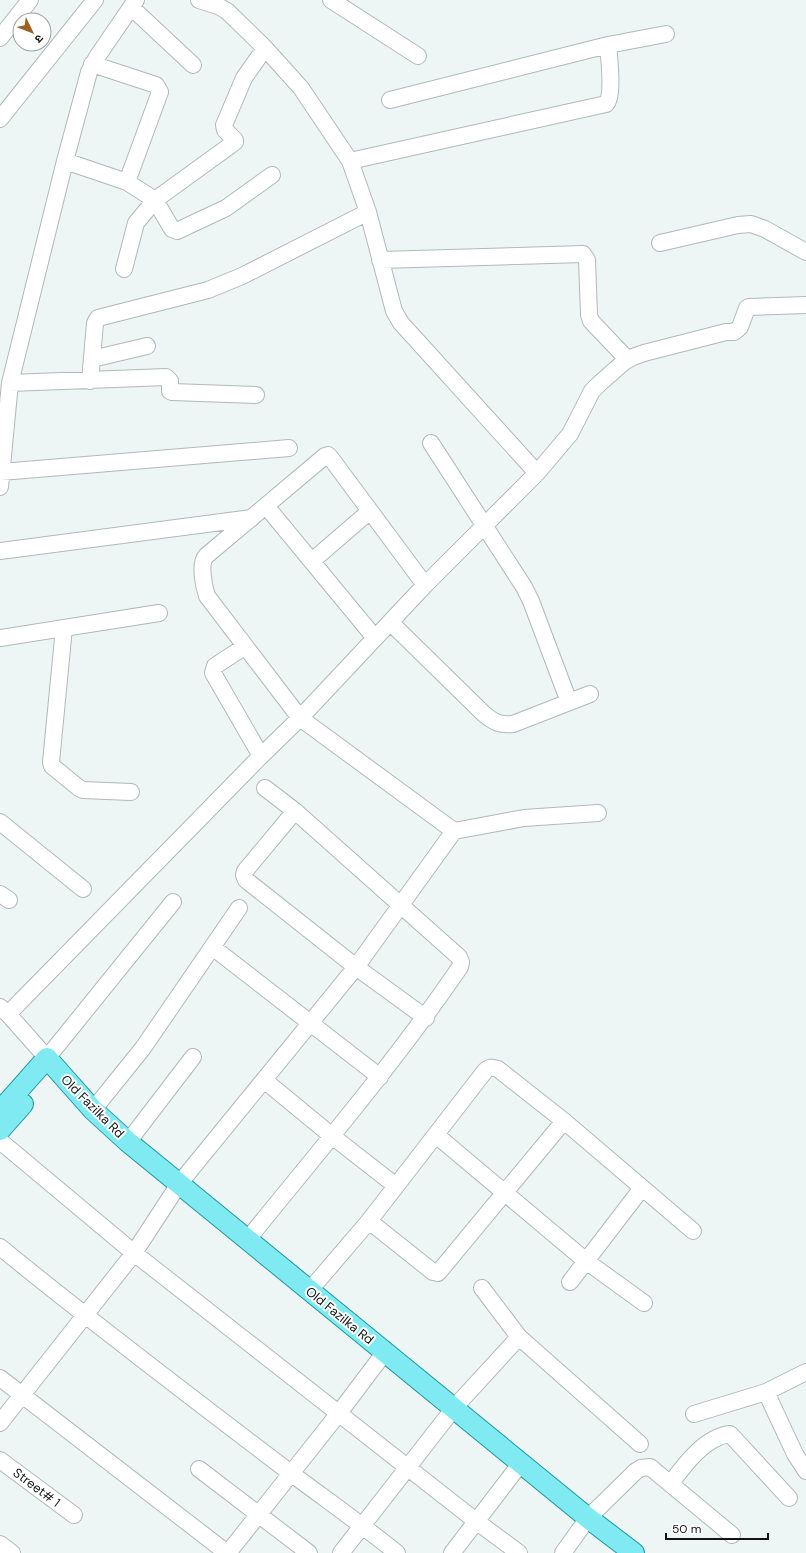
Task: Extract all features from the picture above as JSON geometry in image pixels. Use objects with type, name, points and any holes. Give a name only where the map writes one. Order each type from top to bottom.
[{"type":"main road","name":"Old Fazilka Rd","points":[[0,1130],[51,1063],[94,1110],[128,1142],[588,1518],[634,1553]]},
{"type":"main road","points":[[0,1111],[51,1063]]},
{"type":"street","points":[[0,38],[30,0]]},
{"type":"street","points":[[0,119],[95,0]]},
{"type":"street","points":[[199,0],[218,6],[227,11],[265,48],[301,88],[350,161],[368,212],[394,311],[401,323],[537,473]]},
{"type":"street","points":[[331,0],[418,56]]},
{"type":"street","points":[[193,65],[134,4],[92,64],[65,161],[10,383],[1,480],[289,448]]},
{"type":"street","points":[[390,100],[608,45],[666,34]]},
{"type":"street","points":[[350,161],[606,104],[609,100],[610,90],[608,45]]},
{"type":"street","points":[[124,269],[136,223],[154,200],[235,142],[235,140],[225,130],[224,125],[244,78],[265,48]]},
{"type":"street","points":[[92,64],[156,85],[160,92],[127,182]]},
{"type":"street","points":[[65,161],[127,182],[154,200],[172,229],[177,231],[226,208],[272,175]]},
{"type":"street","points":[[90,381],[95,323],[98,318],[208,290],[242,276],[368,212]]},
{"type":"street","points":[[660,243],[738,225],[751,224],[765,229],[806,252]]},
{"type":"street","points":[[380,260],[583,254],[587,260],[589,315],[591,321],[628,360]]},
{"type":"street","points":[[173,902],[51,1063],[4,1010],[300,718],[424,585],[537,473],[570,434],[592,392],[598,384],[628,360],[644,353],[726,332],[734,332],[740,327],[747,308],[749,307],[806,305]]},
{"type":"street","points":[[92,359],[147,346]]},
{"type":"street","points":[[10,383],[166,377],[170,381],[170,391],[172,392],[256,395]]},
{"type":"street","points":[[431,443],[531,601],[569,702]]},
{"type":"street","points":[[424,585],[328,455],[206,556],[202,563],[207,596],[244,647],[300,718],[454,831]]},
{"type":"street","points":[[266,506],[375,638]]},
{"type":"street","points":[[312,561],[370,511]]},
{"type":"street","points":[[0,551],[252,518]]},
{"type":"street","points":[[0,638],[159,613]]},
{"type":"street","points":[[390,622],[484,714],[502,725],[514,724],[590,694]]},
{"type":"street","points":[[64,628],[51,762],[52,766],[83,790],[131,792]]},
{"type":"street","points":[[244,647],[215,666],[214,672],[261,756]]},
{"type":"street","points":[[248,1239],[426,1018],[460,968],[461,962],[459,957],[295,811],[265,788]]},
{"type":"street","points":[[295,811],[245,871],[244,875],[246,880],[356,967],[426,1018]]},
{"type":"street","points":[[0,1423],[134,1253],[180,1184],[356,967],[454,831],[524,818],[598,813]]},
{"type":"street","points":[[0,822],[83,889]]},
{"type":"street","points":[[94,1110],[143,1048],[239,908]]},
{"type":"street","points":[[220,953],[380,1077]]},
{"type":"street","points":[[128,1142],[193,1057]]},
{"type":"street","points":[[310,1290],[369,1221],[485,1071],[488,1068],[493,1067],[498,1069],[564,1121],[693,1231]]},
{"type":"street","points":[[264,1080],[396,1186]]},
{"type":"street","points":[[369,1221],[433,1272],[438,1273],[564,1121]]},
{"type":"street","points":[[436,1135],[586,1261],[644,1303]]},
{"type":"street","points":[[0,1141],[134,1253],[476,1522],[519,1553]]},
{"type":"street","points":[[570,1282],[642,1188]]},
{"type":"street","points":[[0,1247],[85,1316],[397,1553]]},
{"type":"street","points":[[482,1288],[519,1337],[640,1444]]},
{"type":"street","points":[[340,1553],[454,1408],[519,1337]]},
{"type":"street","points":[[0,1378],[228,1553],[258,1514],[292,1474],[385,1352]]},
{"type":"street","points":[[694,1414],[766,1392],[806,1372]]},
{"type":"street","points":[[766,1392],[801,1451],[806,1471]]},
{"type":"street","points":[[671,1483],[686,1463],[703,1447],[713,1440],[730,1434],[789,1498]]},
{"type":"street","name":"Street# 1","points":[[0,1460],[74,1514]]},
{"type":"street","points":[[452,1553],[521,1463]]},
{"type":"street","points":[[563,1553],[588,1518],[641,1468],[650,1466],[732,1535]]},
{"type":"street","points":[[199,1469],[308,1553]]},
{"type":"street","points":[[0,1544],[12,1553]]}]
